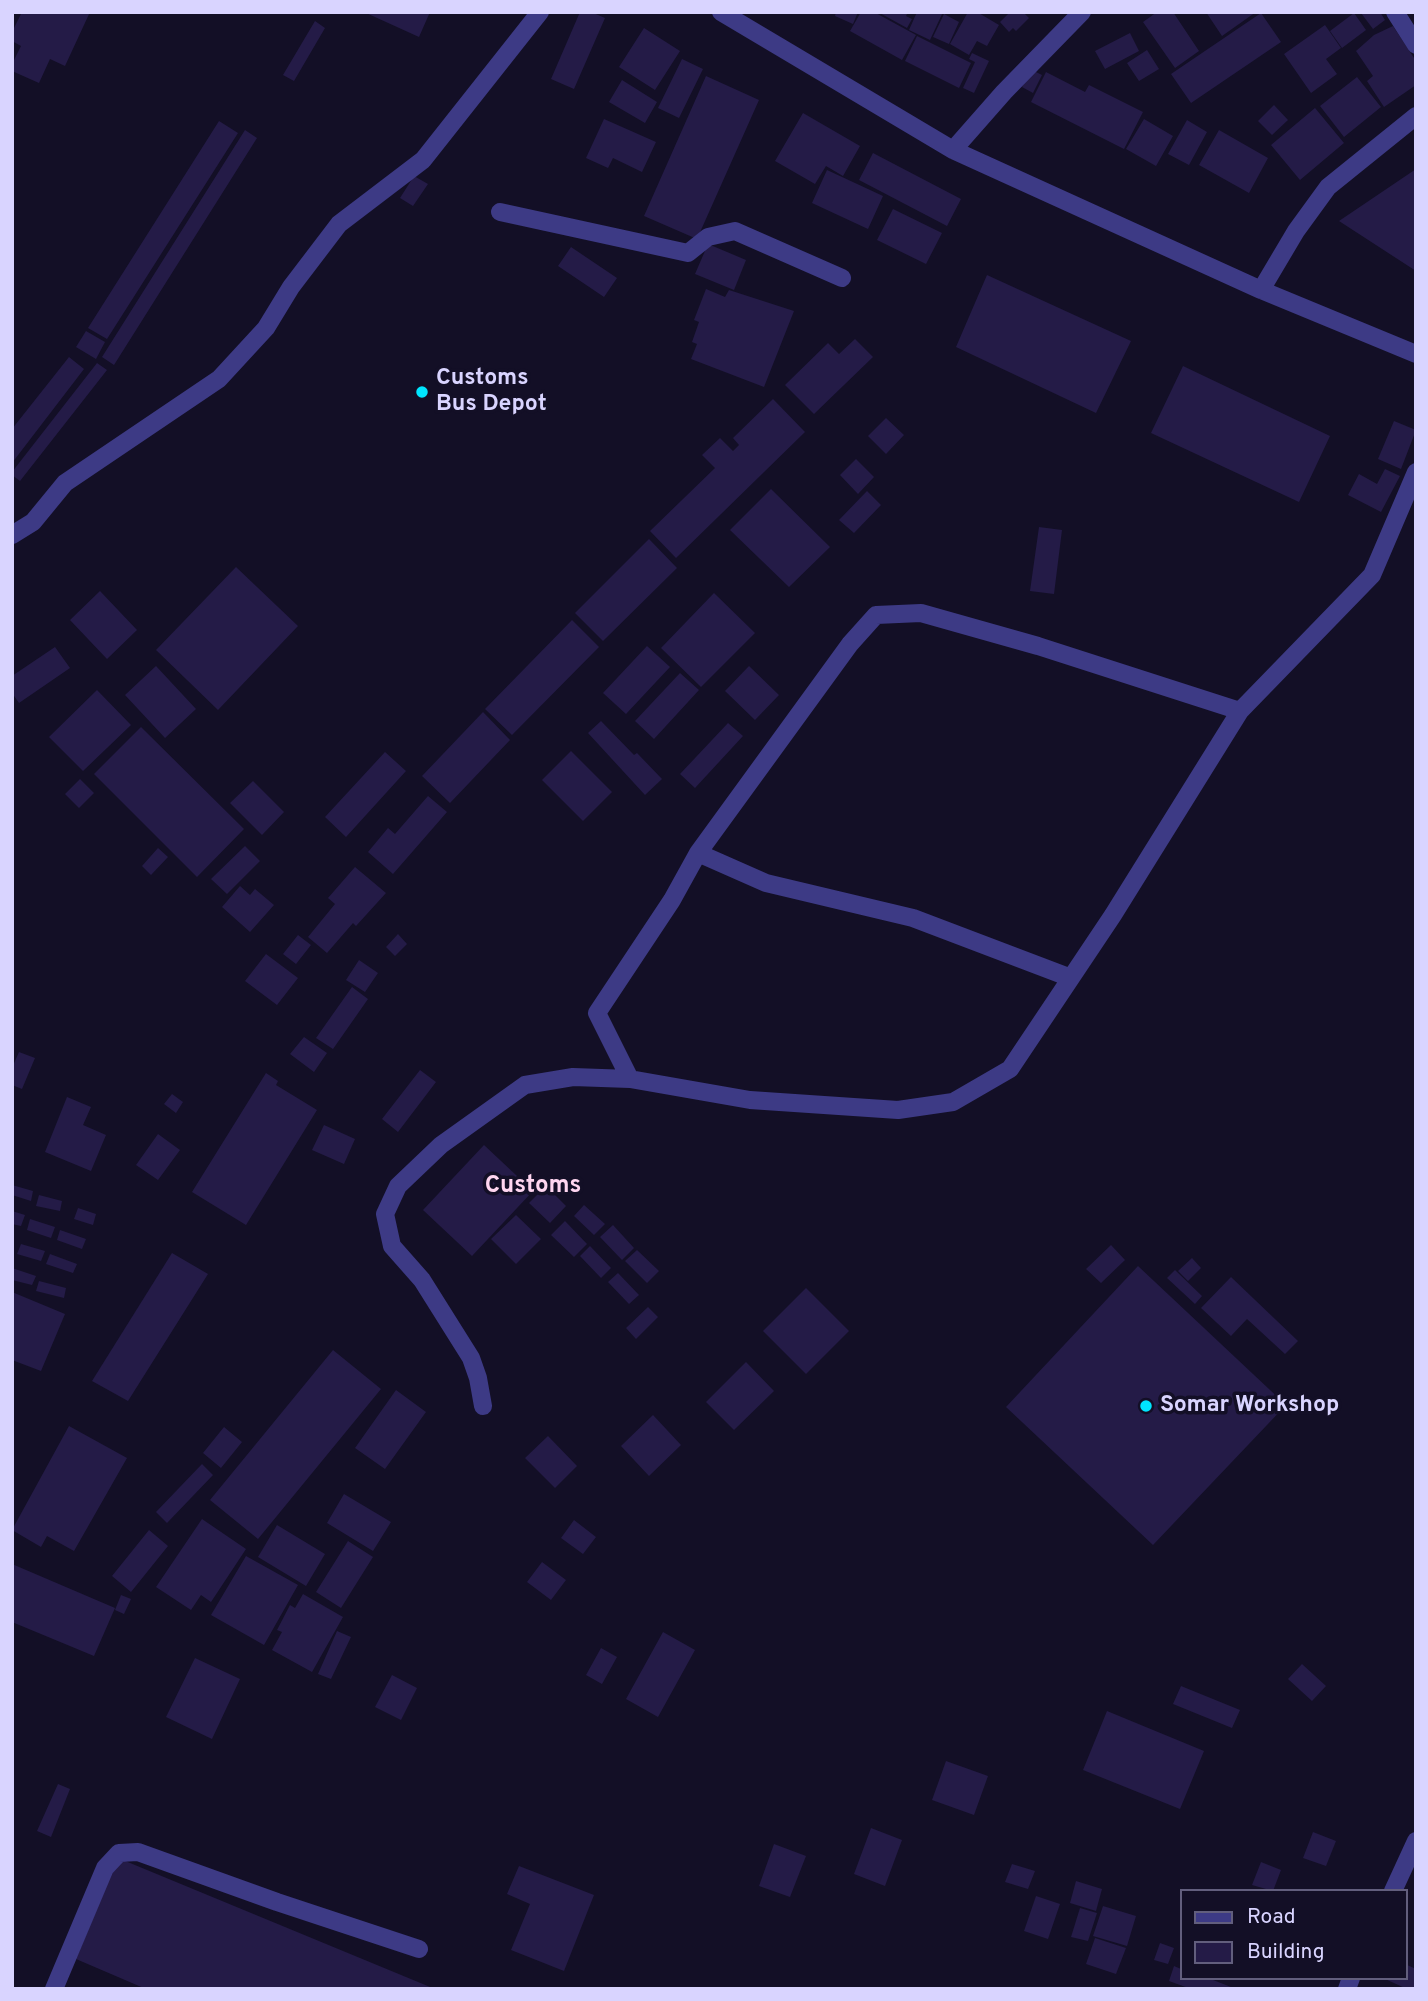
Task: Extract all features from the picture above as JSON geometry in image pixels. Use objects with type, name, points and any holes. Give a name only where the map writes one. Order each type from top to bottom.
[{"type":"street","points":[[12,535],[33,522],[65,483],[219,379],[266,328],[290,286],[339,224],[423,160],[540,12]]},
{"type":"street","points":[[721,12],[953,150],[1261,290],[1416,354]]},
{"type":"street","points":[[953,150],[1004,92],[1082,12]]},
{"type":"street","points":[[1395,12],[1416,45]]},
{"type":"street","points":[[1261,290],[1296,231],[1328,187],[1416,116]]},
{"type":"street","points":[[500,212],[688,253],[708,237],[735,230],[842,278]]},
{"type":"street","points":[[483,1406],[471,1358],[422,1280],[392,1247],[385,1214],[398,1186],[441,1145],[525,1086],[573,1077],[630,1079],[750,1100],[898,1110],[953,1102],[1010,1069],[1240,712],[1372,575],[1416,472]]},
{"type":"street","points":[[630,1079],[597,1013],[671,900],[698,853],[850,644],[876,615],[921,613],[1038,646],[1240,712]]},
{"type":"street","points":[[698,853],[766,883],[913,918],[1071,978]]},
{"type":"street","points":[[1393,1889],[1416,1841]]},
{"type":"street","points":[[54,1989],[105,1868],[119,1853],[138,1852],[419,1949]]},
{"type":"building","points":[[22,12],[90,12],[65,66],[50,59],[39,83],[12,71],[12,64],[21,46],[12,41],[12,32]]},
{"type":"building","points":[[364,12],[430,12],[419,37]]},
{"type":"building","points":[[580,12],[591,12],[605,18],[574,89],[551,79]]},
{"type":"building","points":[[836,12],[858,12],[853,24],[835,16]]},
{"type":"building","points":[[861,12],[874,12],[916,35],[902,60],[850,31]]},
{"type":"building","points":[[878,12],[908,12],[906,16],[912,19],[907,28]]},
{"type":"building","points":[[917,12],[943,12],[930,40],[909,30]]},
{"type":"building","points":[[968,12],[977,12],[999,25],[987,46],[977,41],[969,55],[950,44]]},
{"type":"building","points":[[1010,12],[1023,12],[1029,18],[1016,31],[1013,28],[1009,32],[1000,22]]},
{"type":"building","points":[[1157,12],[1173,12],[1199,51],[1175,68],[1143,22]]},
{"type":"building","points":[[1206,12],[1256,12],[1222,36]]},
{"type":"building","points":[[1380,12],[1385,20],[1373,29],[1361,13]]},
{"type":"building","points":[[1261,13],[1281,42],[1191,103],[1171,74]]},
{"type":"building","points":[[1354,13],[1366,30],[1342,48],[1330,31]]},
{"type":"building","points":[[944,14],[959,22],[949,44],[933,37]]},
{"type":"building","points":[[315,21],[325,28],[294,81],[283,75]]},
{"type":"building","points":[[1325,25],[1341,48],[1326,59],[1337,74],[1311,93],[1284,54]]},
{"type":"building","points":[[1393,26],[1416,61],[1416,85],[1384,107],[1367,81],[1373,76],[1356,51],[1374,35]]},
{"type":"building","points":[[644,28],[680,51],[655,90],[619,67]]},
{"type":"building","points":[[1130,33],[1139,51],[1105,69],[1095,51]]},
{"type":"building","points":[[917,36],[971,63],[959,88],[905,61]]},
{"type":"building","points":[[1147,50],[1159,69],[1139,81],[1127,63]]},
{"type":"building","points":[[972,53],[989,61],[974,93],[963,88],[975,62],[969,59]]},
{"type":"building","points":[[682,59],[703,69],[679,118],[658,108]]},
{"type":"building","points":[[1032,70],[1042,75],[1033,93],[1022,87]]},
{"type":"building","points":[[1046,72],[1085,92],[1089,85],[1143,112],[1124,149],[1031,102]]},
{"type":"building","points":[[706,76],[759,100],[697,239],[644,216]]},
{"type":"building","points":[[1357,77],[1381,107],[1344,137],[1320,106]]},
{"type":"building","points":[[622,80],[657,102],[645,123],[609,102]]},
{"type":"building","points":[[1274,105],[1288,120],[1272,135],[1258,121]]},
{"type":"building","points":[[1315,108],[1344,143],[1300,180],[1271,145]]},
{"type":"building","points":[[803,113],[860,146],[843,176],[826,166],[815,184],[775,161]]},
{"type":"building","points":[[604,119],[656,142],[642,172],[613,158],[608,168],[586,158]]},
{"type":"building","points":[[1144,119],[1173,136],[1156,166],[1126,149]]},
{"type":"building","points":[[1187,120],[1207,132],[1189,165],[1168,154]]},
{"type":"building","points":[[219,121],[238,133],[107,339],[88,328]]},
{"type":"building","points":[[245,130],[257,138],[114,365],[102,357]]},
{"type":"building","points":[[1219,130],[1268,158],[1249,193],[1199,165]]},
{"type":"building","points":[[873,153],[961,199],[947,226],[859,180]]},
{"type":"building","points":[[1416,169],[1416,271],[1339,221]]},
{"type":"building","points":[[827,170],[883,196],[868,229],[812,203]]},
{"type":"building","points":[[414,176],[428,184],[413,206],[400,198]]},
{"type":"building","points":[[893,209],[942,233],[926,264],[877,240]]},
{"type":"building","points":[[708,244],[746,260],[734,290],[695,274]]},
{"type":"building","points":[[571,247],[617,278],[604,297],[558,266]]},
{"type":"building","points":[[987,275],[1131,341],[1096,413],[956,347]]},
{"type":"building","points":[[706,289],[725,297],[729,290],[794,311],[764,387],[691,359],[697,344],[692,342],[699,322],[694,320]]},
{"type":"building","points":[[86,331],[105,342],[96,359],[76,347]]},
{"type":"building","points":[[855,339],[873,357],[814,414],[785,385],[828,343],[839,354]]},
{"type":"building","points":[[69,357],[84,369],[12,463],[12,429]]},
{"type":"building","points":[[97,363],[107,370],[20,481],[12,472]]},
{"type":"building","points":[[1183,366],[1330,436],[1299,502],[1151,433]]},
{"type":"building","points":[[773,399],[805,432],[676,558],[650,531],[715,468],[702,455],[720,438],[733,451],[739,445],[733,438]]},
{"type":"building","points":[[886,418],[904,435],[886,454],[868,436]]},
{"type":"building","points":[[1394,421],[1416,430],[1401,469],[1378,459]]},
{"type":"building","points":[[856,459],[874,477],[858,494],[840,475]]},
{"type":"building","points":[[1385,469],[1400,476],[1381,512],[1348,495],[1359,474],[1377,484]]},
{"type":"building","points":[[771,489],[830,547],[789,587],[730,530]]},
{"type":"building","points":[[867,491],[881,505],[854,533],[839,520]]},
{"type":"building","points":[[1039,527],[1062,530],[1054,594],[1030,591]]},
{"type":"building","points":[[649,539],[677,568],[603,641],[575,613]]},
{"type":"building","points":[[236,567],[298,626],[218,710],[156,650]]},
{"type":"building","points":[[100,591],[137,630],[107,659],[70,620]]},
{"type":"building","points":[[714,593],[755,633],[701,687],[661,648]]},
{"type":"building","points":[[572,620],[599,647],[512,735],[485,709]]},
{"type":"building","points":[[647,646],[670,667],[626,714],[603,693]]},
{"type":"building","points":[[55,647],[70,668],[19,703],[12,693],[12,676]]},
{"type":"building","points":[[156,666],[196,709],[165,738],[125,695]]},
{"type":"building","points":[[749,666],[779,695],[755,720],[725,691]]},
{"type":"building","points":[[680,673],[699,690],[654,739],[635,721]]},
{"type":"building","points":[[97,690],[131,725],[83,771],[49,737]]},
{"type":"building","points":[[483,712],[510,740],[450,803],[422,776]]},
{"type":"building","points":[[601,721],[662,779],[645,795],[588,733]]},
{"type":"building","points":[[728,723],[743,736],[695,788],[680,774]]},
{"type":"building","points":[[141,727],[244,829],[197,877],[94,774]]},
{"type":"building","points":[[571,751],[612,792],[583,821],[542,780]]},
{"type":"building","points":[[385,752],[406,771],[346,837],[325,817]]},
{"type":"building","points":[[80,779],[94,793],[79,808],[65,794]]},
{"type":"building","points":[[253,781],[284,812],[262,835],[230,803]]},
{"type":"building","points":[[428,796],[447,812],[393,874],[368,852],[388,828],[395,834]]},
{"type":"building","points":[[245,846],[260,861],[227,894],[211,879]]},
{"type":"building","points":[[158,848],[168,857],[151,875],[142,866]]},
{"type":"building","points":[[355,867],[386,893],[356,926],[353,923],[327,953],[308,937],[335,904],[328,898]]},
{"type":"building","points":[[240,886],[250,895],[255,889],[274,905],[250,932],[222,907]]},
{"type":"building","points":[[398,934],[407,944],[395,956],[386,947]]},
{"type":"building","points":[[298,935],[311,945],[296,964],[283,954]]},
{"type":"building","points":[[266,954],[298,978],[277,1005],[245,981]]},
{"type":"building","points":[[359,960],[378,973],[365,992],[346,980]]},
{"type":"building","points":[[352,987],[368,999],[333,1049],[316,1038]]},
{"type":"building","points":[[304,1037],[327,1053],[314,1072],[290,1054]]},
{"type":"building","points":[[19,1052],[35,1058],[22,1089],[12,1085],[12,1068]]},
{"type":"building","points":[[420,1070],[436,1082],[398,1132],[382,1119]]},
{"type":"building","points":[[266,1073],[278,1081],[276,1085],[317,1110],[246,1225],[192,1192]]},
{"type":"building","points":[[172,1094],[183,1102],[176,1113],[164,1104]]},
{"type":"building","points":[[67,1097],[91,1107],[83,1125],[106,1135],[91,1171],[45,1152]]},
{"type":"building","points":[[324,1125],[355,1139],[344,1164],[312,1150]]},
{"type":"building","points":[[158,1134],[180,1150],[158,1180],[136,1165]]},
{"type":"building","points":[[484,1145],[533,1191],[472,1256],[423,1210]]},
{"type":"building","points":[[12,1185],[33,1191],[31,1201],[12,1195]]},
{"type":"building","points":[[546,1186],[566,1206],[550,1223],[529,1203]]},
{"type":"building","points":[[39,1195],[62,1201],[60,1211],[36,1206]]},
{"type":"building","points":[[584,1205],[605,1224],[594,1235],[574,1216]]},
{"type":"building","points":[[78,1208],[96,1214],[93,1225],[74,1219]]},
{"type":"building","points":[[12,1211],[25,1215],[21,1226],[12,1224]]},
{"type":"building","points":[[516,1215],[541,1239],[516,1264],[491,1239]]},
{"type":"building","points":[[30,1219],[55,1227],[51,1238],[27,1230]]},
{"type":"building","points":[[565,1221],[587,1244],[574,1257],[551,1235]]},
{"type":"building","points":[[613,1225],[634,1248],[622,1260],[600,1237]]},
{"type":"building","points":[[60,1230],[86,1239],[82,1249],[57,1240]]},
{"type":"building","points":[[21,1244],[45,1251],[41,1261],[17,1254]]},
{"type":"building","points":[[1111,1245],[1125,1260],[1101,1283],[1086,1269]]},
{"type":"building","points":[[590,1246],[611,1268],[601,1278],[580,1256]]},
{"type":"building","points":[[637,1250],[659,1271],[647,1283],[625,1261]]},
{"type":"building","points":[[172,1253],[208,1274],[128,1401],[92,1381]]},
{"type":"building","points":[[50,1254],[77,1264],[73,1273],[46,1264]]},
{"type":"building","points":[[1192,1258],[1201,1268],[1188,1281],[1178,1271]]},
{"type":"building","name":"Somar Workshop","points":[[1138,1266],[1286,1405],[1153,1545],[1006,1407]]},
{"type":"building","points":[[12,1268],[36,1276],[32,1285],[12,1280]]},
{"type":"building","points":[[1175,1270],[1202,1296],[1195,1304],[1167,1278]]},
{"type":"building","points":[[618,1273],[639,1295],[629,1304],[608,1282]]},
{"type":"building","points":[[1231,1277],[1298,1341],[1285,1354],[1247,1319],[1231,1336],[1201,1308]]},
{"type":"building","points":[[39,1281],[66,1288],[64,1298],[36,1291]]},
{"type":"building","points":[[806,1288],[849,1331],[806,1374],[763,1331]]},
{"type":"building","points":[[12,1292],[65,1314],[41,1371],[12,1360]]},
{"type":"building","points":[[648,1307],[658,1317],[636,1339],[626,1328]]},
{"type":"building","points":[[333,1350],[381,1389],[258,1539],[210,1500]]},
{"type":"building","points":[[746,1362],[774,1391],[734,1430],[706,1402]]},
{"type":"building","points":[[396,1390],[426,1412],[385,1469],[355,1448]]},
{"type":"building","points":[[653,1415],[681,1445],[649,1476],[621,1446]]},
{"type":"building","points":[[69,1426],[127,1458],[74,1551],[47,1536],[41,1547],[12,1530]]},
{"type":"building","points":[[224,1427],[242,1442],[221,1468],[203,1453]]},
{"type":"building","points":[[548,1436],[577,1466],[555,1488],[525,1458]]},
{"type":"building","points":[[202,1464],[213,1475],[167,1523],[156,1512]]},
{"type":"building","points":[[344,1494],[391,1522],[373,1551],[327,1523]]},
{"type":"building","points":[[202,1519],[246,1549],[211,1602],[201,1595],[191,1610],[156,1587]]},
{"type":"building","points":[[574,1520],[596,1537],[583,1554],[561,1538]]},
{"type":"building","points":[[277,1525],[325,1554],[306,1586],[258,1557]]},
{"type":"building","points":[[149,1530],[168,1546],[131,1592],[112,1576]]},
{"type":"building","points":[[348,1541],[373,1557],[341,1608],[316,1592]]},
{"type":"building","points":[[246,1556],[298,1585],[264,1645],[211,1615]]},
{"type":"building","points":[[542,1562],[566,1580],[551,1600],[527,1582]]},
{"type":"building","points":[[12,1564],[115,1608],[94,1656],[12,1622]]},
{"type":"building","points":[[303,1594],[343,1617],[312,1672],[272,1650],[282,1632],[277,1630],[290,1605],[295,1608]]},
{"type":"building","points":[[121,1595],[131,1599],[124,1614],[115,1610]]},
{"type":"building","points":[[337,1631],[351,1637],[331,1679],[318,1674]]},
{"type":"building","points":[[663,1632],[695,1650],[658,1717],[626,1699]]},
{"type":"building","points":[[601,1648],[617,1657],[602,1684],[586,1675]]},
{"type":"building","points":[[195,1658],[240,1679],[212,1739],[166,1717]]},
{"type":"building","points":[[1302,1664],[1326,1686],[1312,1701],[1288,1679]]},
{"type":"building","points":[[392,1675],[417,1688],[401,1720],[375,1707]]},
{"type":"building","points":[[1181,1686],[1240,1710],[1232,1728],[1173,1704]]},
{"type":"building","points":[[1107,1711],[1204,1751],[1180,1809],[1083,1770]]},
{"type":"building","points":[[946,1761],[988,1776],[974,1815],[932,1800]]},
{"type":"building","points":[[58,1784],[70,1789],[51,1837],[37,1831]]},
{"type":"building","points":[[871,1828],[902,1840],[885,1886],[854,1874]]},
{"type":"building","points":[[1313,1832],[1336,1841],[1326,1866],[1303,1858]]},
{"type":"building","points":[[774,1844],[806,1856],[790,1897],[759,1886]]},
{"type":"building","points":[[118,1858],[435,1989],[146,1989],[76,1959]]},
{"type":"building","points":[[1261,1862],[1281,1870],[1274,1889],[1252,1885]]},
{"type":"building","points":[[1012,1864],[1035,1871],[1028,1889],[1005,1882]]},
{"type":"building","points":[[519,1866],[594,1895],[564,1971],[511,1950],[530,1904],[507,1894]]},
{"type":"building","points":[[1076,1881],[1102,1889],[1096,1911],[1070,1903]]},
{"type":"building","points":[[1036,1896],[1060,1904],[1048,1939],[1024,1931]]},
{"type":"building","points":[[1103,1906],[1136,1916],[1127,1946],[1093,1936]]},
{"type":"building","points":[[1080,1908],[1097,1913],[1088,1941],[1071,1937]]},
{"type":"building","points":[[1095,1938],[1126,1948],[1116,1974],[1086,1964]]},
{"type":"building","points":[[1160,1943],[1174,1948],[1168,1964],[1154,1960]]},
{"type":"building","points":[[1407,1965],[1416,1969],[1416,1982],[1413,1989],[1387,1980],[1407,1980]]},
{"type":"building","points":[[1174,1966],[1180,1969],[1180,1980],[1213,1980],[1236,1989],[1191,1989],[1169,1981]]},
{"type":"place","name":"Customs Bus Depot","points":[[422,392]]},
{"type":"place","name":"Somar Workshop","points":[[1146,1406]]},
{"type":"district","name":"Customs","points":[[533,1187]]}]
